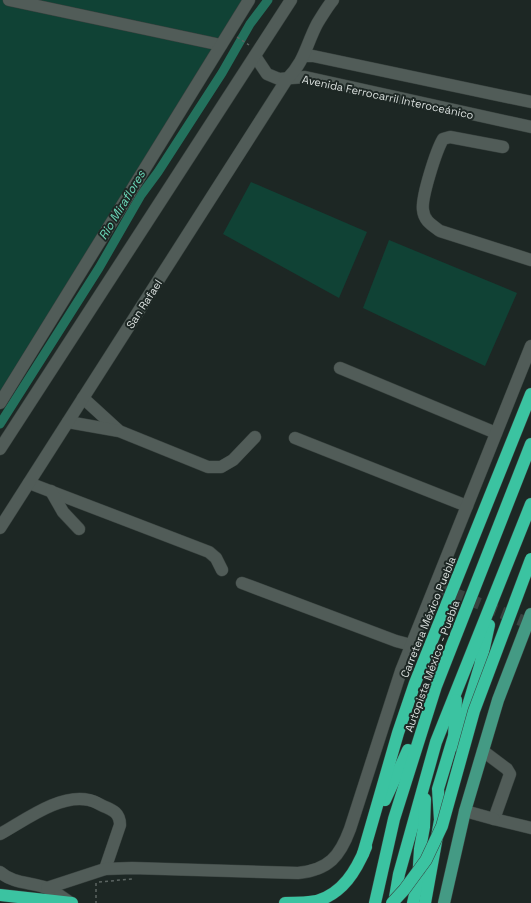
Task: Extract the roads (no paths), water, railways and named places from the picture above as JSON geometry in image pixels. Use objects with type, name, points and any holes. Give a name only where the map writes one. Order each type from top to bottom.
[{"type":"highway","name":"Carretera México Puebla","points":[[363,854],[398,733],[409,702],[531,394]]},
{"type":"highway","name":"Autopista México - Puebla","points":[[375,903],[394,818],[436,686],[531,444]]},
{"type":"highway","points":[[393,903],[399,874],[436,742],[531,504]]},
{"type":"highway","points":[[393,903],[426,860],[442,826],[474,711],[531,558]]},
{"type":"highway","points":[[425,903],[440,820],[460,746],[464,719],[480,666],[496,594]]},
{"type":"highway","points":[[286,903],[316,901],[334,893],[341,888],[354,873],[380,810],[436,686]]},
{"type":"highway","points":[[440,820],[438,789],[454,736],[457,688]]},
{"type":"highway","points":[[394,818],[401,734],[409,702]]},
{"type":"highway","points":[[413,903],[418,881],[420,849],[424,827],[425,783]]},
{"type":"highway","points":[[0,895],[72,903]]},
{"type":"main road","points":[[444,903],[465,811],[498,700],[531,614]]},
{"type":"street","points":[[9,0],[221,45]]},
{"type":"street","points":[[0,403],[249,0]]},
{"type":"street","points":[[0,449],[253,51],[291,0]]},
{"type":"street","name":"San Rafael","points":[[0,528],[287,79],[295,71],[304,56],[317,24],[333,0]]},
{"type":"street","name":"Avenida Ferrocarril Interoceánico","points":[[253,51],[268,74],[279,79],[305,77],[531,127]]},
{"type":"street","points":[[304,56],[531,102]]},
{"type":"street","points":[[503,147],[450,137],[443,139],[438,148],[423,199],[422,211],[427,222],[440,231],[531,260]]},
{"type":"street","points":[[47,888],[105,869],[132,868],[298,873],[310,872],[320,868],[337,856],[348,836],[401,671],[531,346]]},
{"type":"street","points":[[340,368],[496,433]]},
{"type":"street","points":[[83,398],[119,431]]},
{"type":"street","points":[[68,422],[119,431],[208,467],[221,467],[233,460],[255,437]]},
{"type":"street","points":[[295,438],[467,506]]},
{"type":"street","points":[[29,483],[209,552],[216,558],[222,570]]},
{"type":"street","points":[[51,491],[63,512],[79,529]]},
{"type":"street","points":[[242,583],[411,645]]},
{"type":"street","points":[[483,751],[507,769],[510,774],[494,819]]},
{"type":"street","points":[[0,834],[55,803],[71,800],[89,800],[114,811],[120,817],[120,825],[105,869]]},
{"type":"street","points":[[465,811],[531,828]]},
{"type":"street","points":[[0,872],[4,877],[47,888],[72,903]]},
{"type":"waterway","name":"Rio Miraflores","points":[[0,424],[99,268],[141,195],[158,172],[222,73],[250,24],[268,0]]},
{"type":"tunnel","points":[[435,586],[528,623]]}]
